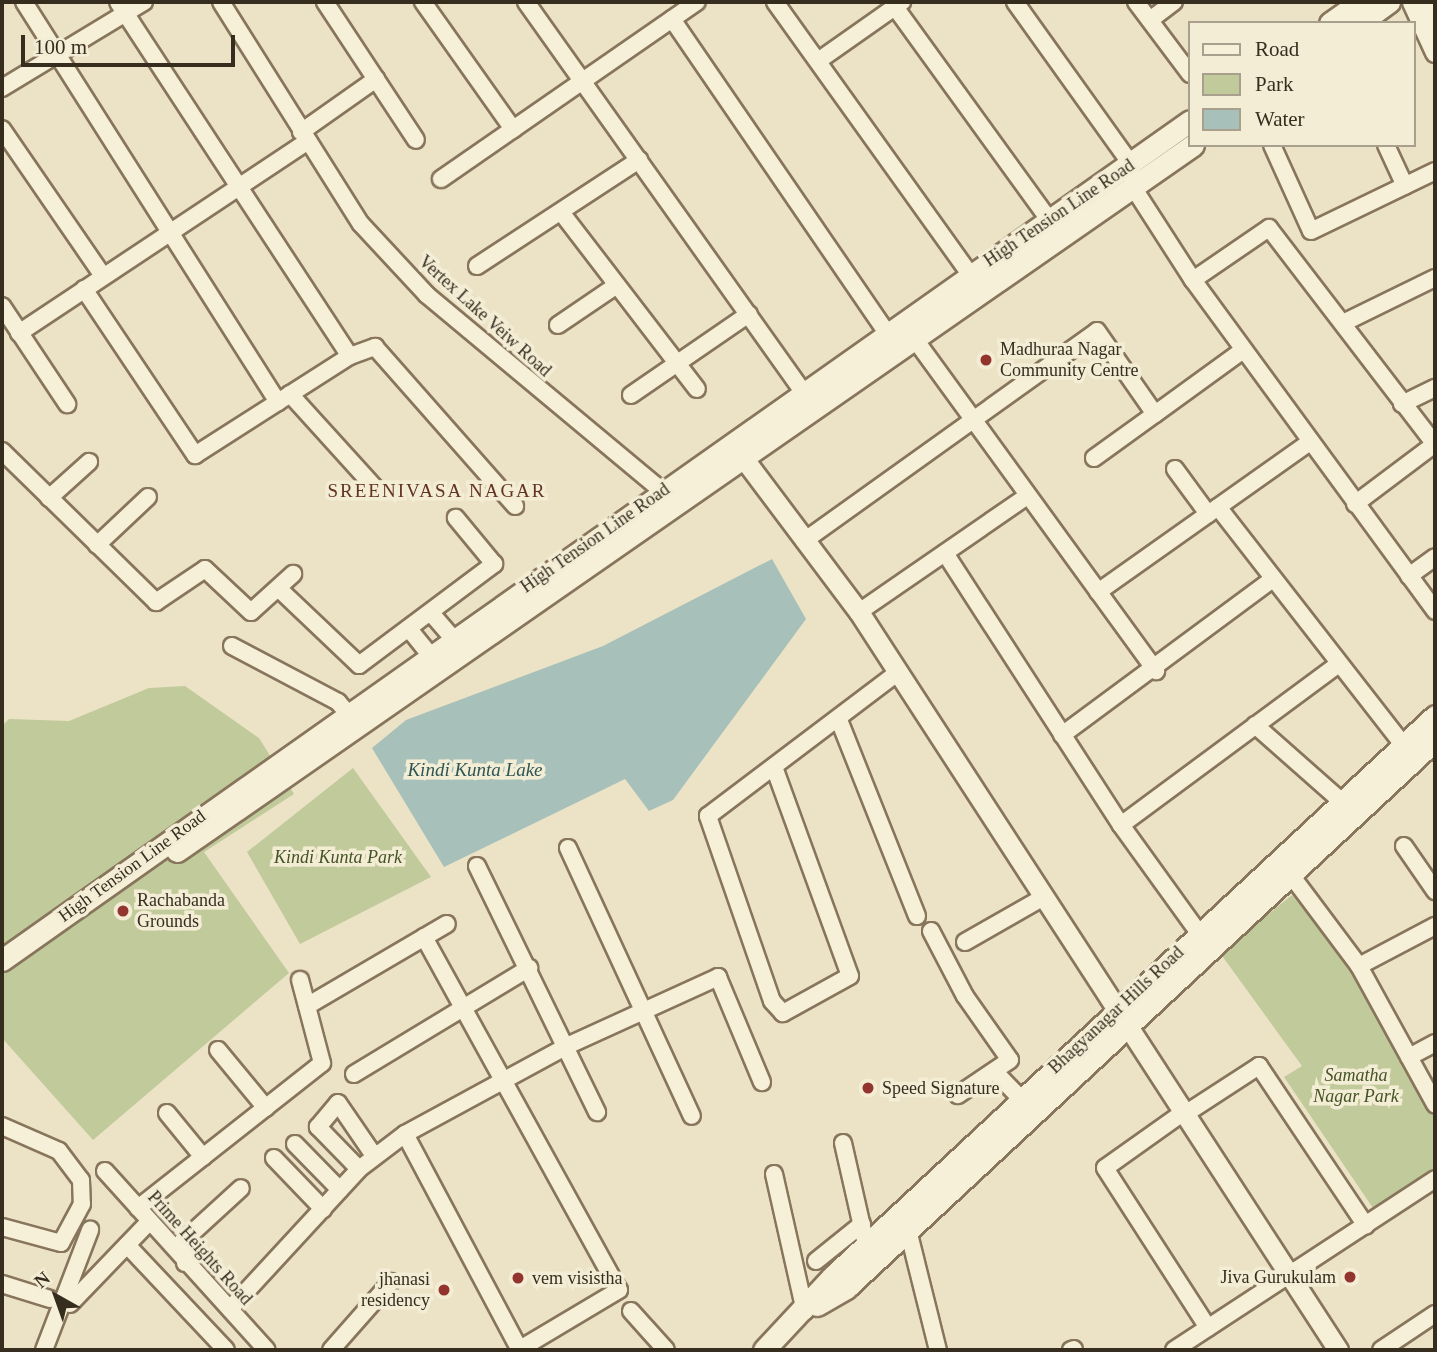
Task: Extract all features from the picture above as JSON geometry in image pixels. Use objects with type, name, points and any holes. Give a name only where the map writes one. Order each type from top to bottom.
[{"type":"main road","points":[[1333,21],[1360,2]]},
{"type":"main road","points":[[1363,21],[1389,2]]},
{"type":"main road","name":"High Tension Line Road","points":[[2,977],[352,717],[453,638],[1188,122]]},
{"type":"main road","name":"High Tension Line Road","points":[[2,960],[352,717],[744,459],[1190,147]]},
{"type":"main road","name":"Bhagyanagar Hills Road","points":[[805,1312],[846,1288],[908,1230],[996,1135],[1408,753],[1435,716]]},
{"type":"main road","name":"Bhagyanagar Hills Road","points":[[1307,846],[1342,802],[1408,753],[1435,740]]},
{"type":"main road","name":"Bhagyanagar Hills Road","points":[[764,1350],[805,1312],[864,1234],[996,1135],[1021,1099],[1120,1018],[1199,933],[1285,867]]},
{"type":"street","points":[[24,2],[170,230],[284,398],[376,489]]},
{"type":"street","points":[[2,88],[57,55],[122,8],[144,2]]},
{"type":"street","name":"Vertex Lake Veiw Road","points":[[221,2],[361,224],[427,295],[662,491]]},
{"type":"street","points":[[325,2],[416,140]]},
{"type":"street","points":[[423,2],[513,129]]},
{"type":"street","points":[[526,2],[803,392]]},
{"type":"street","points":[[441,179],[697,2]]},
{"type":"street","points":[[775,2],[970,274]]},
{"type":"street","points":[[1015,2],[1131,164],[1133,187],[1193,280],[1435,611]]},
{"type":"street","points":[[1136,2],[1188,72]]},
{"type":"street","points":[[1150,20],[1174,2]]},
{"type":"street","points":[[1412,2],[1435,52]]},
{"type":"street","points":[[1427,2],[1435,21]]},
{"type":"street","points":[[818,61],[899,4],[1049,220]]},
{"type":"street","points":[[122,8],[350,356]]},
{"type":"street","points":[[672,19],[887,333]]},
{"type":"street","points":[[19,333],[170,230],[240,187],[376,79]]},
{"type":"street","points":[[2,129],[103,276]]},
{"type":"street","points":[[1273,147],[1311,230],[1435,171]]},
{"type":"street","points":[[1387,147],[1405,186]]},
{"type":"street","points":[[477,266],[639,160]]},
{"type":"street","points":[[561,212],[697,389]]},
{"type":"street","points":[[1193,280],[1269,228],[1435,444],[1355,504]]},
{"type":"street","points":[[1343,323],[1435,278]]},
{"type":"street","points":[[558,325],[617,285]]},
{"type":"street","points":[[84,289],[195,455],[350,356],[375,347],[515,506]]},
{"type":"street","points":[[2,306],[67,404]]},
{"type":"street","points":[[631,395],[749,314]]},
{"type":"street","points":[[804,541],[1097,331],[1155,414]]},
{"type":"street","points":[[915,338],[1026,497],[1156,671]]},
{"type":"street","points":[[1094,458],[1243,350]]},
{"type":"street","points":[[1402,404],[1435,388]]},
{"type":"street","points":[[1098,593],[1310,442]]},
{"type":"street","points":[[2,451],[156,602],[202,569],[249,612],[293,574]]},
{"type":"street","points":[[744,459],[859,612],[896,674],[1181,1115],[1338,1350]]},
{"type":"street","points":[[50,498],[89,462]]},
{"type":"street","points":[[1175,469],[1273,579],[1337,665],[1408,753]]},
{"type":"street","points":[[97,545],[148,496]]},
{"type":"street","points":[[859,612],[1026,497]]},
{"type":"street","points":[[278,588],[354,665],[409,629],[494,564],[456,518]]},
{"type":"street","points":[[945,553],[1121,825],[1199,933]]},
{"type":"street","points":[[1409,576],[1435,557]]},
{"type":"street","points":[[1062,735],[1156,671],[1273,579]]},
{"type":"street","points":[[431,612],[453,638]]},
{"type":"street","points":[[409,629],[430,655]]},
{"type":"street","points":[[232,646],[352,717]]},
{"type":"street","points":[[1121,825],[1337,665]]},
{"type":"street","points":[[774,767],[850,976],[783,1013],[772,1001],[708,819],[774,767],[839,720],[896,674]]},
{"type":"street","points":[[839,720],[916,916]]},
{"type":"street","points":[[1255,725],[1342,802]]},
{"type":"street","points":[[1404,846],[1435,891]]},
{"type":"street","points":[[568,848],[641,1014],[692,1116]]},
{"type":"street","points":[[477,866],[569,1045],[597,1112]]},
{"type":"street","points":[[1285,867],[1359,966],[1435,1104]]},
{"type":"street","points":[[965,943],[1042,898]]},
{"type":"street","points":[[307,1006],[447,924]]},
{"type":"street","points":[[1359,966],[1435,926]]},
{"type":"street","points":[[931,930],[965,996],[1010,1060],[996,1073],[958,1096]]},
{"type":"street","points":[[405,1134],[520,1350],[619,1290],[506,1078],[424,937]]},
{"type":"street","points":[[354,1074],[529,968]]},
{"type":"street","points":[[230,1309],[359,1169],[405,1134],[569,1045],[719,977],[762,1082]]},
{"type":"street","points":[[138,1208],[322,1063],[300,980]]},
{"type":"street","points":[[1409,1057],[1435,1044]]},
{"type":"street","points":[[218,1050],[265,1108]]},
{"type":"street","points":[[1208,1328],[1105,1168],[1181,1115],[1259,1066],[1366,1226]]},
{"type":"street","points":[[996,1073],[1021,1099]]},
{"type":"street","points":[[359,1169],[318,1127],[338,1103],[375,1157]]},
{"type":"street","points":[[167,1113],[203,1157]]},
{"type":"street","points":[[2,1126],[59,1151],[81,1180],[82,1204],[61,1243],[2,1227]]},
{"type":"street","points":[[816,1261],[864,1234],[843,1143]]},
{"type":"street","points":[[295,1144],[340,1190]]},
{"type":"street","points":[[274,1158],[323,1209]]},
{"type":"street","name":"Prime Heights Road","points":[[105,1171],[185,1263],[267,1350]]},
{"type":"street","points":[[774,1174],[805,1312]]},
{"type":"street","points":[[1174,1350],[1290,1277],[1435,1179]]},
{"type":"street","points":[[185,1263],[193,1255],[181,1243],[241,1188]]},
{"type":"street","points":[[70,1304],[149,1222]]},
{"type":"street","points":[[44,1350],[90,1230]]},
{"type":"street","points":[[908,1230],[938,1350]]},
{"type":"street","points":[[127,1245],[226,1350]]},
{"type":"street","points":[[331,1350],[391,1282]]},
{"type":"street","points":[[2,1284],[50,1299]]},
{"type":"street","points":[[631,1311],[666,1350]]},
{"type":"street","points":[[1381,1350],[1435,1314]]},
{"type":"green space","name":"Rachabanda Grounds","points":[[185,686],[259,738],[294,794],[204,852],[289,973],[93,1140],[2,1038],[2,726],[9,719],[69,721],[149,688]]},
{"type":"green space","name":"Kindi Kunta Park","points":[[353,768],[431,877],[300,944],[247,852]]},
{"type":"green space","name":"Samatha Nagar Park","points":[[1292,895],[1352,968],[1435,1118],[1435,1168],[1375,1211],[1284,1077],[1302,1066],[1220,953]]},
{"type":"water","name":"Kindi Kunta Lake","points":[[772,559],[806,619],[673,800],[649,811],[625,779],[444,867],[372,748],[406,720],[603,646]]},
{"type":"place","name":"Madhuraa Nagar Community Centre","points":[[986,360]]},
{"type":"place","name":"Rachabanda Grounds","points":[[123,911]]},
{"type":"place","name":"Speed Signature","points":[[868,1088]]},
{"type":"place","name":"Jiva Gurukulam","points":[[1350,1277]]},
{"type":"place","name":"vem visistha","points":[[518,1278]]},
{"type":"place","name":"jhanasi residency","points":[[444,1290]]},
{"type":"district","name":"SREENIVASA NAGAR","points":[[437,491]]}]
